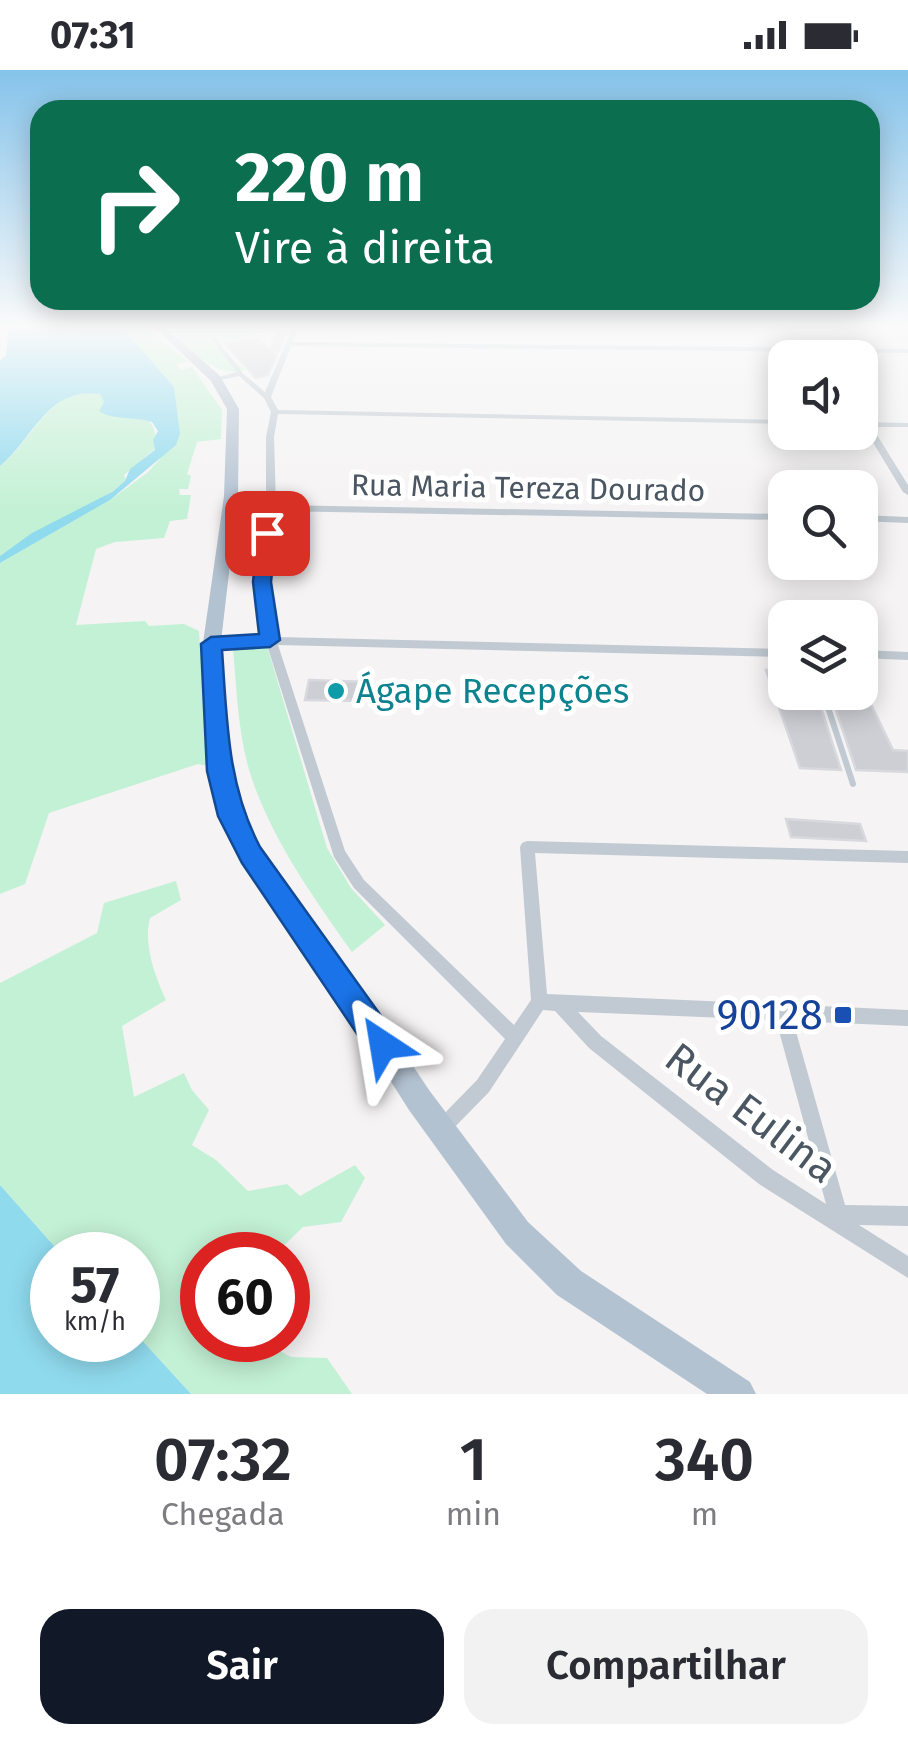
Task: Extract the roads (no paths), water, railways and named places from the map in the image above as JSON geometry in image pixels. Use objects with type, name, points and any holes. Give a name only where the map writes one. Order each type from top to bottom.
[{"type":"main road","points":[[221,386],[235,423],[231,496],[211,644],[219,771],[231,816],[251,855],[330,963],[440,1129],[517,1233],[569,1283],[738,1394]]},
{"type":"street","points":[[253,386],[275,412],[270,437],[271,508],[262,582],[270,640],[339,853],[359,884],[516,1038]]},
{"type":"street","points":[[266,398],[271,386]]},
{"type":"street","points":[[275,412],[768,422]]},
{"type":"street","points":[[878,424],[908,425]]},
{"type":"street","points":[[878,447],[908,492]]},
{"type":"street","name":"Rua Maria Tereza Dourado","points":[[271,508],[768,517]]},
{"type":"street","points":[[878,519],[908,520]]},
{"type":"street","points":[[211,644],[270,640],[768,653]]},
{"type":"street","points":[[878,655],[908,656]]},
{"type":"street","points":[[440,1129],[483,1086],[539,1002],[527,848],[908,857]]},
{"type":"street","points":[[539,1002],[908,1018]]},
{"type":"street","name":"Rua Eulina","points":[[560,1004],[595,1042],[766,1178],[831,1215],[908,1268]]},
{"type":"street","points":[[784,1014],[831,1215],[908,1216]]},
{"type":"lane","points":[[829,710],[853,784]]},
{"type":"water","points":[[0,386],[174,387],[180,434],[176,445],[110,500],[0,563],[0,556],[32,533],[112,492],[125,481],[130,469],[155,450],[153,440],[158,431],[152,422],[105,414],[99,411],[104,402],[100,394],[82,394],[54,406],[0,466]]},
{"type":"water","points":[[0,1185],[42,1232],[30,1232],[30,1362],[160,1360],[191,1394],[0,1394]]},
{"type":"place","name":"Ágape Recepções","points":[[336,691]]},
{"type":"place","name":"90128","points":[[843,1015]]}]
